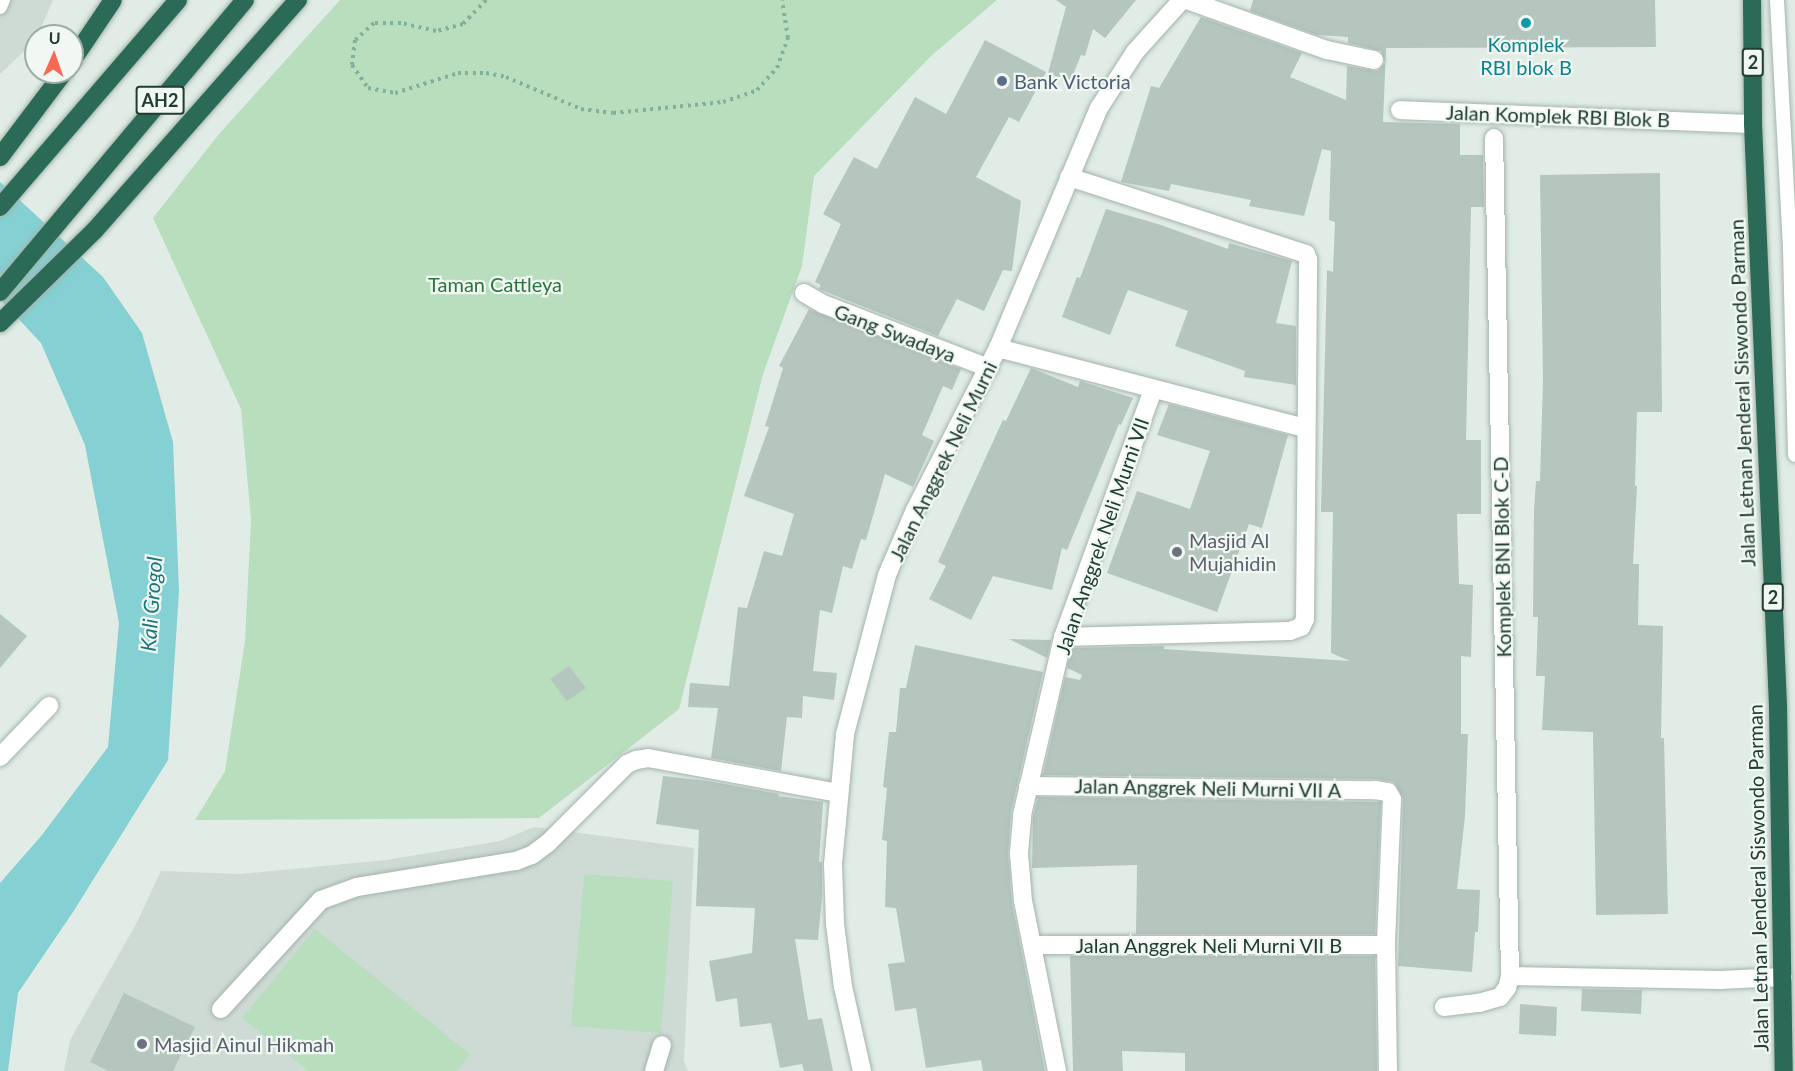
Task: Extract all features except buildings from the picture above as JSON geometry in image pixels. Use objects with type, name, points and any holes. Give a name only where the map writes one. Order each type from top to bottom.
[{"type":"highway","points":[[84,43],[113,0]]},
{"type":"highway","name":"AH2","points":[[0,207],[178,0]]},
{"type":"highway","name":"AH2","points":[[0,292],[245,0]]},
{"type":"highway","points":[[6,319],[95,230],[298,0]]},
{"type":"highway","name":"Jalan Letnan Jenderal Siswondo Parman","points":[[1752,0],[1753,124],[1778,707],[1784,1071]]},
{"type":"highway","points":[[0,157],[55,84]]},
{"type":"street","name":"Jalan Anggrek Neli Murni","points":[[862,1071],[843,987],[835,924],[833,864],[845,734],[887,575],[915,510],[998,348],[1099,108],[1136,52],[1182,0]]},
{"type":"street","points":[[1187,0],[1327,50],[1374,60]]},
{"type":"street","name":"Jalan Komplek RBI Blok B","points":[[1400,110],[1753,124]]},
{"type":"street","name":"Komplek BNI Blok C-D","points":[[1494,138],[1510,976]]},
{"type":"street","points":[[1063,636],[1290,631],[1301,627],[1305,619],[1308,260],[1306,254],[1069,177]]},
{"type":"street","name":"Gang Swadaya","points":[[804,292],[823,304],[988,368]]},
{"type":"street","name":"Jalan Anggrek Neli Murni VII","points":[[998,348],[1306,428]]},
{"type":"street","name":"Jalan Anggrek Neli Murni VII","points":[[1057,1071],[1023,901],[1019,853],[1022,815],[1063,636],[1153,390]]},
{"type":"street","points":[[0,757],[49,706]]},
{"type":"street","points":[[221,1009],[321,900],[357,887],[524,858],[548,843],[627,764],[636,760],[648,758],[838,793]]},
{"type":"street","name":"Jalan Anggrek Neli Murni VII A","points":[[1029,786],[1388,792],[1392,799],[1386,945]]},
{"type":"street","name":"Jalan Anggrek Neli Murni VII B","points":[[1032,945],[1386,945]]},
{"type":"street","points":[[1386,945],[1388,1071]]},
{"type":"street","points":[[1444,1007],[1479,1003],[1500,997],[1507,988],[1510,976],[1720,980],[1783,977]]},
{"type":"street","points":[[654,1071],[662,1045]]},
{"type":"lane","points":[[0,7],[3,0]]},
{"type":"lane","points":[[1777,0],[1790,249],[1795,455]]},
{"type":"path","points":[[486,0],[463,24],[436,31],[401,23],[374,23],[355,40],[352,65],[368,88],[395,93],[458,73],[486,73],[506,77],[580,109],[602,112],[613,113],[723,102],[757,90],[777,68],[788,38],[782,0]]},
{"type":"shaded area","points":[[0,0],[53,0],[43,24],[24,24],[24,51],[0,74]]},
{"type":"shaded area","points":[[534,827],[694,848],[684,1061],[688,1071],[64,1071],[70,1040],[135,926],[161,871],[240,874],[386,860],[500,841]]},
{"type":"green space","name":"Taman Cattleya","points":[[340,0],[997,0],[932,55],[814,176],[802,266],[763,374],[679,709],[539,818],[195,820],[225,771],[245,641],[251,520],[241,409],[153,218],[219,134]]},
{"type":"green space","points":[[584,874],[673,881],[661,1033],[571,1026]]},
{"type":"green space","points":[[315,929],[470,1054],[457,1071],[308,1071],[242,1018]]},
{"type":"water","name":"Kali Grogol","points":[[0,182],[103,277],[142,333],[173,442],[179,591],[168,760],[73,912],[18,993],[8,1071],[0,1071],[0,883],[42,835],[108,747],[119,623],[85,445],[41,343],[0,299]]},
{"type":"place","name":"Komplek RBI blok B","points":[[1526,23]]},
{"type":"place","name":"Bank Victoria","points":[[1002,81]]},
{"type":"place","name":"Masjid Al Mujahidin","points":[[1177,552]]},
{"type":"place","name":"Masjid Ainul Hikmah","points":[[142,1044]]}]
